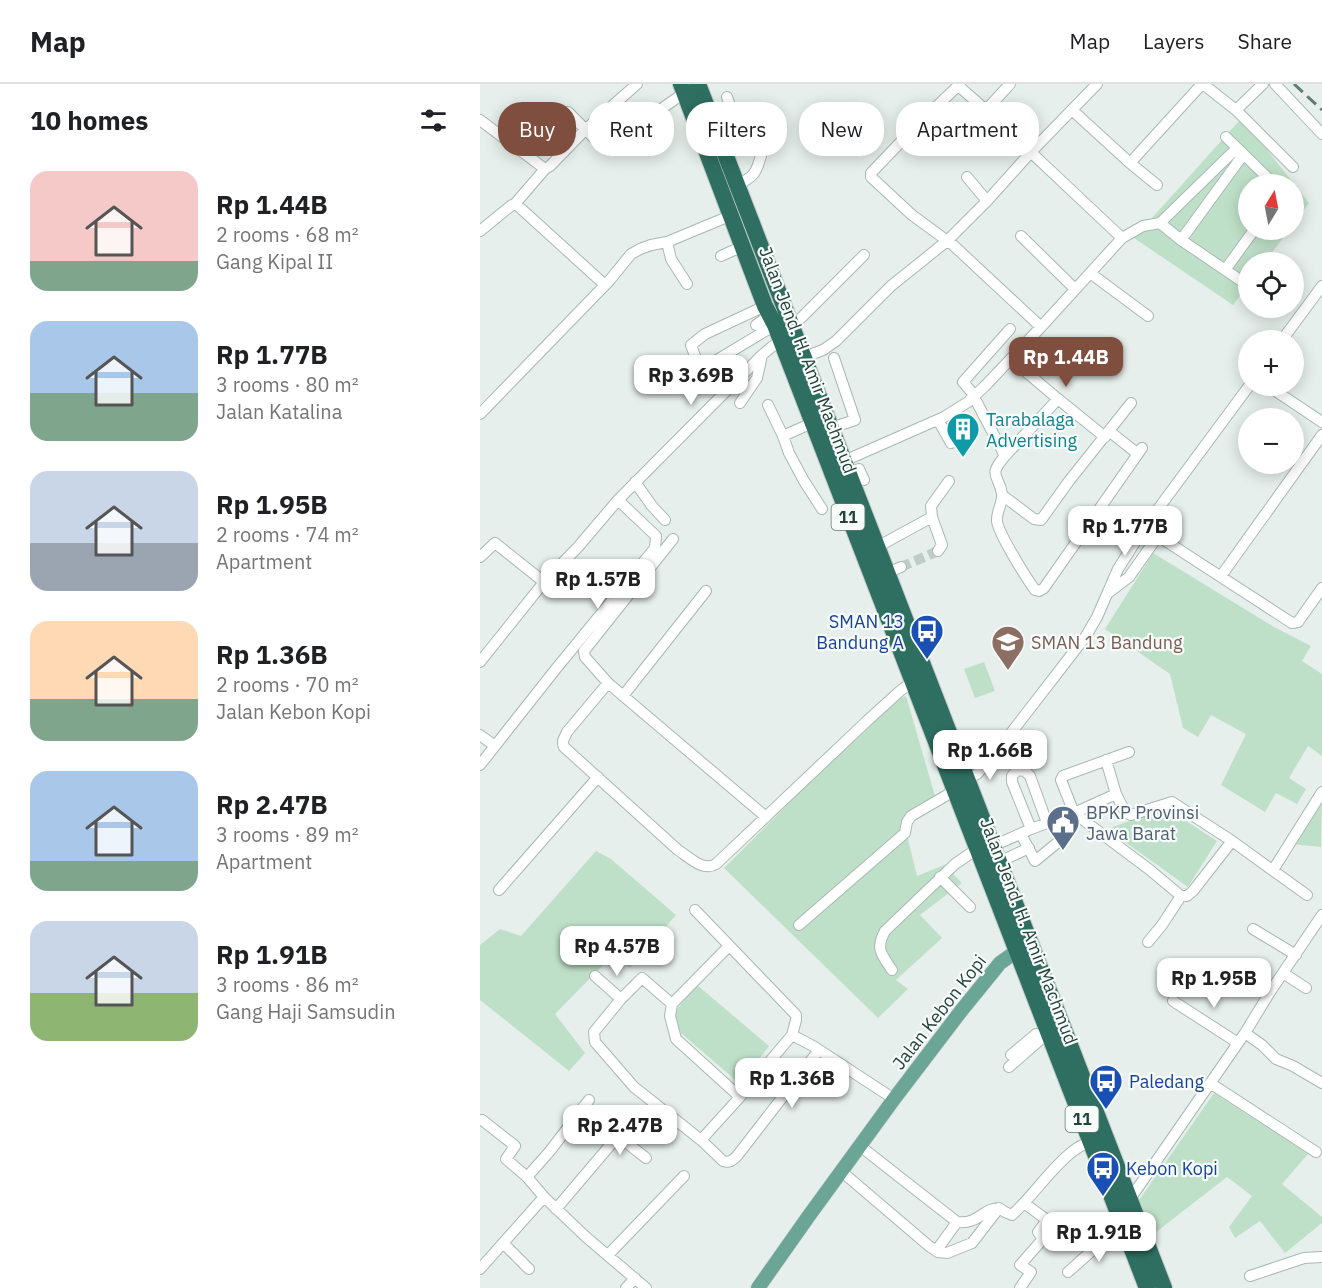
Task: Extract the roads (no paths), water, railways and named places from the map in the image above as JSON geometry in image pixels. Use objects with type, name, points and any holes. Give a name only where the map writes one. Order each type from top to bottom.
[{"type":"highway","name":"Jalan Jend. H. Amir Machmud","points":[[692,86],[700,102]]},
{"type":"highway","name":"Jalan Jend. H. Amir Machmud","points":[[692,86],[732,215],[771,319],[812,423],[870,550],[887,573],[966,779],[1024,948],[1130,1199],[1164,1288]]},
{"type":"highway","name":"Jalan Jend. H. Amir Machmud","points":[[725,156],[736,185],[771,319],[804,357],[831,428],[852,472],[870,550]]},
{"type":"highway","name":"Jalan Jend. H. Amir Machmud","points":[[887,573],[912,682],[954,791],[990,852],[1024,948],[1047,1030],[1147,1288]]},
{"type":"main road","name":"Jalan Kebon Kopi","points":[[758,1288],[841,1171],[961,1011],[1000,963],[1024,948]]},
{"type":"street","points":[[480,231],[514,205],[586,129],[637,84]]},
{"type":"street","points":[[993,102],[1010,84]]},
{"type":"street","points":[[1039,144],[1097,84]]},
{"type":"street","points":[[1130,163],[1202,84],[1236,110],[1293,167]]},
{"type":"street","points":[[1236,110],[1263,84]]},
{"type":"street","points":[[1275,84],[1322,134]]},
{"type":"street","points":[[977,102],[958,85],[870,175],[912,215],[947,241],[1041,327]]},
{"type":"street","points":[[576,120],[604,148],[612,148],[692,86]]},
{"type":"street","points":[[726,97],[728,102]]},
{"type":"street","points":[[1072,110],[1157,186]]},
{"type":"street","points":[[480,120],[546,169]]},
{"type":"street","points":[[1226,137],[1264,174]]},
{"type":"street","points":[[852,472],[974,396],[1122,238],[1143,226],[1160,223],[1197,187],[1240,151]]},
{"type":"street","points":[[1181,240],[1211,199],[1240,151]]},
{"type":"street","points":[[736,185],[750,179],[755,173],[761,156]]},
{"type":"street","points":[[804,357],[823,350],[836,341],[891,286],[947,241],[1027,156]]},
{"type":"street","points":[[1035,156],[1122,238]]},
{"type":"street","points":[[967,177],[987,201]]},
{"type":"street","points":[[1197,187],[1211,199]]},
{"type":"street","points":[[514,205],[517,205],[605,285]]},
{"type":"street","points":[[480,414],[605,285],[631,254],[732,215]]},
{"type":"street","points":[[1160,223],[1238,279]]},
{"type":"street","points":[[1022,236],[1075,289]]},
{"type":"street","points":[[1225,270],[1247,240]]},
{"type":"street","points":[[667,242],[671,259],[687,284]]},
{"type":"street","points":[[721,256],[743,246]]},
{"type":"street","points":[[695,356],[691,345],[705,334],[771,319],[798,321],[864,255]]},
{"type":"street","points":[[1089,273],[1148,316]]},
{"type":"street","points":[[1289,330],[1322,286]]},
{"type":"street","points":[[717,360],[771,319]]},
{"type":"street","points":[[1005,456],[974,396],[963,382],[1010,329]]},
{"type":"street","points":[[482,656],[544,582],[635,482],[762,355],[781,342]]},
{"type":"street","points":[[740,403],[757,378],[762,355]]},
{"type":"street","points":[[1028,374],[1044,356]]},
{"type":"street","points":[[831,428],[857,425],[834,358]]},
{"type":"street","points":[[1002,495],[997,522],[999,528],[1029,583],[1039,591],[1044,588],[1140,451],[1107,434],[1058,399],[1011,359]]},
{"type":"street","points":[[966,779],[977,774],[994,755],[1086,636],[1118,569],[1144,528],[1242,396]]},
{"type":"street","points":[[1283,396],[1322,422]]},
{"type":"street","points":[[1058,399],[1005,456],[995,471],[1002,495],[1034,519],[1041,520],[1131,403]]},
{"type":"street","points":[[768,405],[804,482],[822,509]]},
{"type":"street","points":[[938,420],[951,443],[964,436]]},
{"type":"street","points":[[783,435],[812,423]]},
{"type":"street","points":[[1221,576],[1322,435]]},
{"type":"street","points":[[635,482],[665,520]]},
{"type":"street","points":[[938,551],[942,545],[932,517],[931,506],[949,482]]},
{"type":"street","points":[[480,765],[656,546],[656,536],[618,500]]},
{"type":"street","points":[[870,550],[932,517]]},
{"type":"street","points":[[1144,528],[1293,623],[1298,622],[1322,588]]},
{"type":"street","points":[[1108,594],[1129,577],[1158,536]]},
{"type":"street","points":[[673,539],[584,651],[585,657],[608,683],[766,818]]},
{"type":"street","points":[[480,557],[495,543],[544,582]]},
{"type":"street","points":[[623,696],[706,591]]},
{"type":"street","points":[[608,683],[567,732],[564,747],[678,850],[703,866],[712,867],[912,682]]},
{"type":"street","points":[[480,735],[495,746]]},
{"type":"street","points":[[1129,752],[1063,776],[1061,780],[1074,813],[1181,896],[1187,896],[1193,891],[1232,842]]},
{"type":"street","points":[[1106,760],[1116,794],[1127,813],[1131,814],[1173,802],[1307,895]]},
{"type":"street","points":[[1047,823],[1030,776],[1025,771],[1017,770],[1012,776],[1012,783],[1029,848],[1035,861],[1057,843]]},
{"type":"street","points":[[499,890],[598,777]]},
{"type":"street","points":[[800,926],[905,833],[911,816],[954,791]]},
{"type":"street","points":[[1273,870],[1322,792]]},
{"type":"street","points":[[892,970],[880,952],[880,940],[885,931],[955,864],[990,852],[1026,831],[1116,794]]},
{"type":"street","points":[[990,852],[1029,848]]},
{"type":"street","points":[[940,877],[970,907]]},
{"type":"street","points":[[1148,942],[1181,896]]},
{"type":"street","points":[[695,910],[796,1015],[792,1035],[701,1140]]},
{"type":"street","points":[[1130,1199],[1245,1034],[1283,973],[1317,932],[1322,915]]},
{"type":"street","points":[[1253,929],[1296,955]]},
{"type":"street","points":[[729,946],[672,1004],[670,1016],[676,1039],[740,1097]]},
{"type":"street","points":[[1283,973],[1306,988]]},
{"type":"street","points":[[595,976],[621,999]]},
{"type":"street","points":[[672,1004],[642,978],[594,1032],[595,1042],[634,1087],[701,1140],[723,1161],[732,1161],[737,1156],[819,1050]]},
{"type":"street","points":[[1173,1001],[1238,1043]]},
{"type":"street","points":[[1010,1061],[1047,1030]]},
{"type":"street","points":[[1245,1034],[1262,1045],[1276,1059],[1322,1083]]},
{"type":"street","points":[[792,1035],[894,1099]]},
{"type":"street","points":[[1210,1083],[1316,1152]]},
{"type":"street","points":[[527,1177],[586,1104],[618,1136],[645,1158]]},
{"type":"street","points":[[482,1120],[515,1146],[506,1159],[586,1237],[646,1288]]},
{"type":"street","points":[[556,1209],[618,1136]]},
{"type":"street","points":[[860,1146],[957,1222],[965,1223],[993,1208],[999,1208],[1012,1215],[1073,1150],[1090,1142]]},
{"type":"street","points":[[841,1171],[932,1249],[947,1253],[972,1243],[999,1208]]},
{"type":"street","points":[[608,1255],[684,1176]]},
{"type":"street","points":[[480,1269],[544,1197]]},
{"type":"street","points":[[1020,1288],[1031,1272],[1020,1264],[1043,1239],[1038,1232],[1047,1220],[1024,1203]]},
{"type":"street","points":[[932,1249],[957,1222]]},
{"type":"street","points":[[1068,1272],[1095,1248],[1126,1234]]},
{"type":"street","points":[[504,1244],[529,1269]]},
{"type":"street","points":[[1250,1276],[1293,1262],[1317,1256],[1322,1257]]},
{"type":"street","points":[[626,1288],[635,1278]]},
{"type":"tunnel","points":[[901,567],[938,551]]},
{"type":"railway","points":[[1294,84],[1322,110]]},
{"type":"place","name":"Tarabalaga Advertising","points":[[963,458]]},
{"type":"place","name":"SMAN 13 Bandung A","points":[[927,660]]},
{"type":"place","name":"SMAN 13 Bandung","points":[[1008,671]]},
{"type":"place","name":"BPKP Provinsi Jawa Barat","points":[[1063,851]]},
{"type":"place","name":"Paledang","points":[[1106,1110]]},
{"type":"place","name":"Kebon Kopi","points":[[1103,1197]]}]
